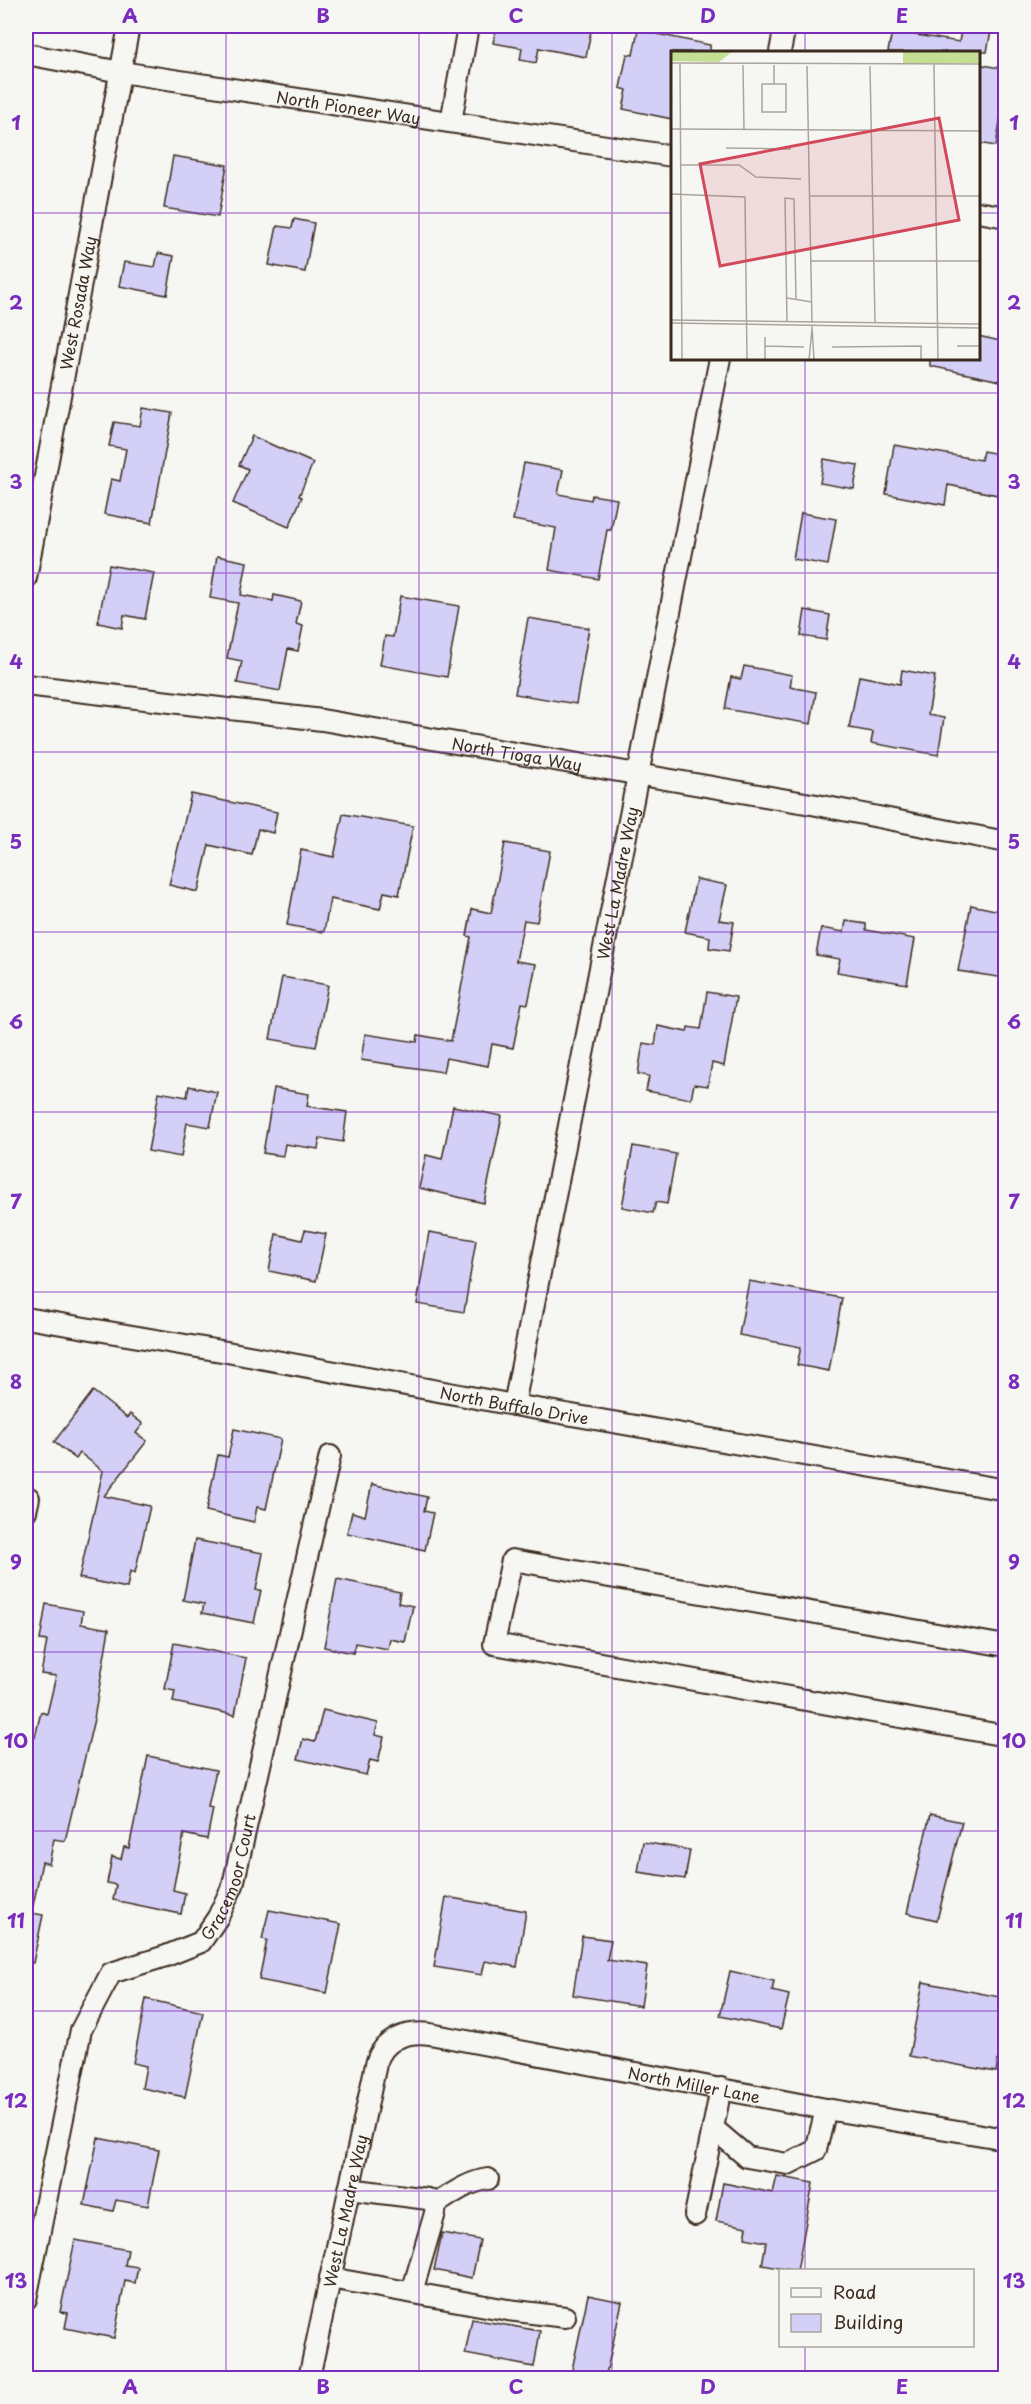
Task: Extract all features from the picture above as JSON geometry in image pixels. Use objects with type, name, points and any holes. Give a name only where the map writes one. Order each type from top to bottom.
[{"type":"street","name":"West Rosada Way","points":[[26,578],[129,26]]},
{"type":"street","points":[[451,122],[468,26]]},
{"type":"street","points":[[780,51],[785,26]]},
{"type":"street","name":"North Pioneer Way","points":[[26,54],[121,72],[671,156]]},
{"type":"street","points":[[980,212],[1005,217]]},
{"type":"street","name":"West La Madre Way","points":[[513,1405],[720,360]]},
{"type":"street","name":"North Tioga Way","points":[[26,685],[322,720],[817,805],[1005,842]]},
{"type":"street","name":"North Buffalo Drive","points":[[26,1318],[1005,1490]]},
{"type":"street","name":"Gracemoor Court","points":[[26,2299],[81,2030],[111,1973],[166,1956],[201,1942],[218,1917],[233,1885],[330,1456]]},
{"type":"street","points":[[1005,1646],[512,1560],[494,1644],[1005,1732]]},
{"type":"street","name":"North Miller Lane","points":[[387,2044],[400,2036],[421,2033],[826,2109],[1005,2139]]},
{"type":"street","name":"West La Madre Way","points":[[309,2379],[376,2064],[378,2056],[387,2044]]},
{"type":"street","points":[[695,2215],[721,2088]]},
{"type":"street","points":[[713,2128],[747,2157],[788,2164],[816,2150],[826,2109]]},
{"type":"street","points":[[436,2204],[476,2181],[488,2179]]},
{"type":"street","points":[[349,2188],[432,2200],[436,2204]]},
{"type":"street","points":[[412,2292],[436,2204]]},
{"type":"street","points":[[330,2278],[508,2310],[565,2317]]},
{"type":"building","points":[[497,26],[592,26],[586,57],[539,48],[536,63],[520,60],[522,48],[493,43]]},
{"type":"building","points":[[962,26],[992,26],[987,52],[888,51],[892,31],[959,42]]},
{"type":"building","points":[[638,30],[710,45],[710,51],[671,51],[671,119],[623,109],[627,90],[620,88],[627,54],[633,55]]},
{"type":"building","points":[[980,64],[1005,69],[1005,91],[996,146],[980,143]]},
{"type":"building","points":[[173,156],[227,165],[218,217],[164,208]]},
{"type":"building","points":[[294,219],[314,223],[305,272],[269,265],[277,226],[292,228]]},
{"type":"building","points":[[158,253],[174,256],[167,295],[119,286],[124,262],[155,267]]},
{"type":"building","points":[[980,336],[1005,342],[1005,382],[930,366],[930,360],[980,360]]},
{"type":"building","points":[[143,408],[172,413],[152,523],[104,514],[111,479],[120,481],[126,449],[109,446],[114,422],[140,426]]},
{"type":"building","points":[[252,436],[313,463],[289,527],[233,503],[248,469],[239,465]]},
{"type":"building","points":[[894,445],[981,460],[983,451],[1005,455],[998,495],[948,485],[945,505],[886,494]]},
{"type":"building","points":[[824,459],[858,465],[854,489],[820,483]]},
{"type":"building","points":[[524,463],[563,470],[558,494],[591,500],[592,495],[617,499],[611,530],[607,530],[598,579],[549,570],[556,528],[513,520]]},
{"type":"building","points":[[801,513],[836,519],[828,565],[793,559]]},
{"type":"building","points":[[217,556],[247,562],[241,595],[273,601],[274,595],[301,601],[296,624],[303,626],[298,651],[288,649],[280,691],[237,683],[242,661],[227,658],[238,603],[210,598]]},
{"type":"building","points":[[109,565],[154,573],[145,619],[124,615],[122,628],[98,623]]},
{"type":"building","points":[[400,596],[459,606],[447,677],[380,665],[385,636],[393,637]]},
{"type":"building","points":[[805,610],[830,615],[826,640],[801,636]]},
{"type":"building","points":[[528,618],[589,628],[576,704],[515,694]]},
{"type":"building","points":[[744,666],[792,675],[790,687],[816,692],[811,724],[725,709],[731,677],[741,679]]},
{"type":"building","points":[[902,670],[935,676],[928,715],[944,718],[938,755],[871,743],[873,732],[849,728],[859,676],[900,684]]},
{"type":"building","points":[[191,794],[277,812],[273,833],[258,829],[252,855],[209,845],[198,892],[169,885]]},
{"type":"building","points":[[343,814],[413,826],[399,895],[384,892],[380,909],[330,899],[324,932],[287,925],[301,850],[334,857]]},
{"type":"building","points":[[505,843],[550,851],[537,922],[524,920],[516,961],[536,964],[528,1004],[522,1003],[513,1048],[492,1044],[488,1066],[446,1058],[443,1072],[361,1060],[365,1034],[417,1042],[418,1035],[451,1041],[471,937],[467,936],[472,909],[491,913]]},
{"type":"building","points":[[696,879],[727,885],[719,920],[734,922],[729,951],[709,948],[710,937],[685,932]]},
{"type":"building","points":[[971,905],[1005,912],[1005,978],[958,971]]},
{"type":"building","points":[[846,921],[866,924],[866,930],[915,939],[907,984],[837,972],[840,959],[816,955],[821,928],[844,932]]},
{"type":"building","points":[[282,977],[328,985],[316,1047],[270,1039]]},
{"type":"building","points":[[707,992],[736,997],[724,1066],[712,1063],[708,1086],[694,1084],[691,1099],[646,1091],[649,1076],[638,1074],[643,1043],[655,1045],[658,1026],[687,1032],[688,1027],[701,1029]]},
{"type":"building","points":[[189,1086],[217,1092],[210,1127],[187,1123],[181,1157],[148,1151],[159,1092],[187,1097]]},
{"type":"building","points":[[274,1088],[309,1094],[307,1106],[347,1112],[343,1142],[320,1138],[318,1149],[285,1144],[283,1156],[263,1153]]},
{"type":"building","points":[[453,1106],[502,1116],[484,1203],[419,1188],[426,1155],[442,1159]]},
{"type":"building","points":[[633,1146],[676,1154],[667,1204],[656,1202],[653,1213],[622,1207]]},
{"type":"building","points":[[305,1230],[326,1234],[316,1281],[269,1271],[276,1234],[302,1240]]},
{"type":"building","points":[[429,1232],[476,1240],[464,1312],[417,1304]]},
{"type":"building","points":[[749,1281],[842,1298],[829,1371],[797,1365],[801,1347],[739,1335]]},
{"type":"building","points":[[93,1391],[127,1418],[130,1414],[143,1424],[136,1433],[147,1441],[104,1496],[150,1506],[135,1573],[130,1571],[127,1588],[79,1578],[103,1471],[80,1453],[76,1459],[54,1442]]},
{"type":"building","points":[[234,1429],[281,1439],[266,1509],[257,1507],[254,1522],[206,1511],[218,1455],[228,1457]]},
{"type":"building","points":[[372,1484],[427,1497],[424,1511],[433,1513],[425,1550],[347,1533],[352,1512],[365,1516]]},
{"type":"building","points":[[195,1540],[263,1553],[256,1590],[261,1590],[254,1623],[202,1613],[204,1604],[183,1600]]},
{"type":"building","points":[[337,1579],[400,1592],[398,1603],[413,1606],[405,1642],[390,1639],[388,1649],[355,1643],[353,1653],[324,1647]]},
{"type":"building","points":[[46,1604],[83,1611],[81,1624],[109,1629],[94,1719],[65,1841],[54,1839],[49,1864],[42,1862],[33,1906],[26,1905],[26,1735],[35,1737],[41,1712],[47,1714],[56,1676],[41,1674],[47,1641],[40,1640]]},
{"type":"building","points":[[174,1643],[246,1658],[235,1715],[173,1702],[175,1691],[165,1689]]},
{"type":"building","points":[[323,1710],[378,1723],[375,1735],[384,1737],[378,1762],[370,1760],[366,1775],[298,1759],[303,1739],[315,1742]]},
{"type":"building","points":[[148,1756],[216,1770],[208,1808],[213,1809],[207,1839],[184,1834],[173,1890],[185,1893],[181,1914],[113,1900],[116,1885],[107,1883],[112,1857],[121,1859],[124,1847],[129,1848]]},
{"type":"building","points":[[930,1815],[962,1822],[937,1920],[907,1913]]},
{"type":"building","points":[[643,1842],[690,1850],[685,1879],[638,1872]]},
{"type":"building","points":[[446,1897],[526,1911],[517,1967],[485,1961],[482,1975],[434,1967]]},
{"type":"building","points":[[269,1910],[341,1924],[327,1993],[259,1980],[267,1940],[262,1939]]},
{"type":"building","points":[[26,1912],[43,1915],[33,1963],[26,1962]]},
{"type":"building","points":[[582,1936],[611,1940],[607,1960],[647,1966],[641,2006],[573,1995]]},
{"type":"building","points":[[730,1971],[774,1981],[772,1991],[789,1995],[781,2029],[720,2016]]},
{"type":"building","points":[[923,1982],[1005,1998],[1005,2062],[998,2060],[996,2072],[909,2056]]},
{"type":"building","points":[[146,1999],[203,2012],[185,2097],[142,2088],[146,2066],[133,2063]]},
{"type":"building","points":[[98,2138],[159,2150],[148,2206],[116,2200],[113,2211],[84,2205]]},
{"type":"building","points":[[777,2176],[813,2183],[797,2269],[762,2265],[766,2242],[745,2238],[747,2227],[716,2221],[723,2183],[773,2193]]},
{"type":"building","points":[[442,2233],[480,2240],[472,2278],[434,2270]]},
{"type":"building","points":[[75,2240],[128,2250],[125,2265],[138,2267],[135,2283],[125,2281],[114,2338],[65,2328],[68,2313],[60,2312]]},
{"type":"building","points":[[588,2295],[622,2302],[605,2379],[570,2379]]},
{"type":"building","points":[[472,2319],[540,2331],[534,2367],[465,2354]]}]
